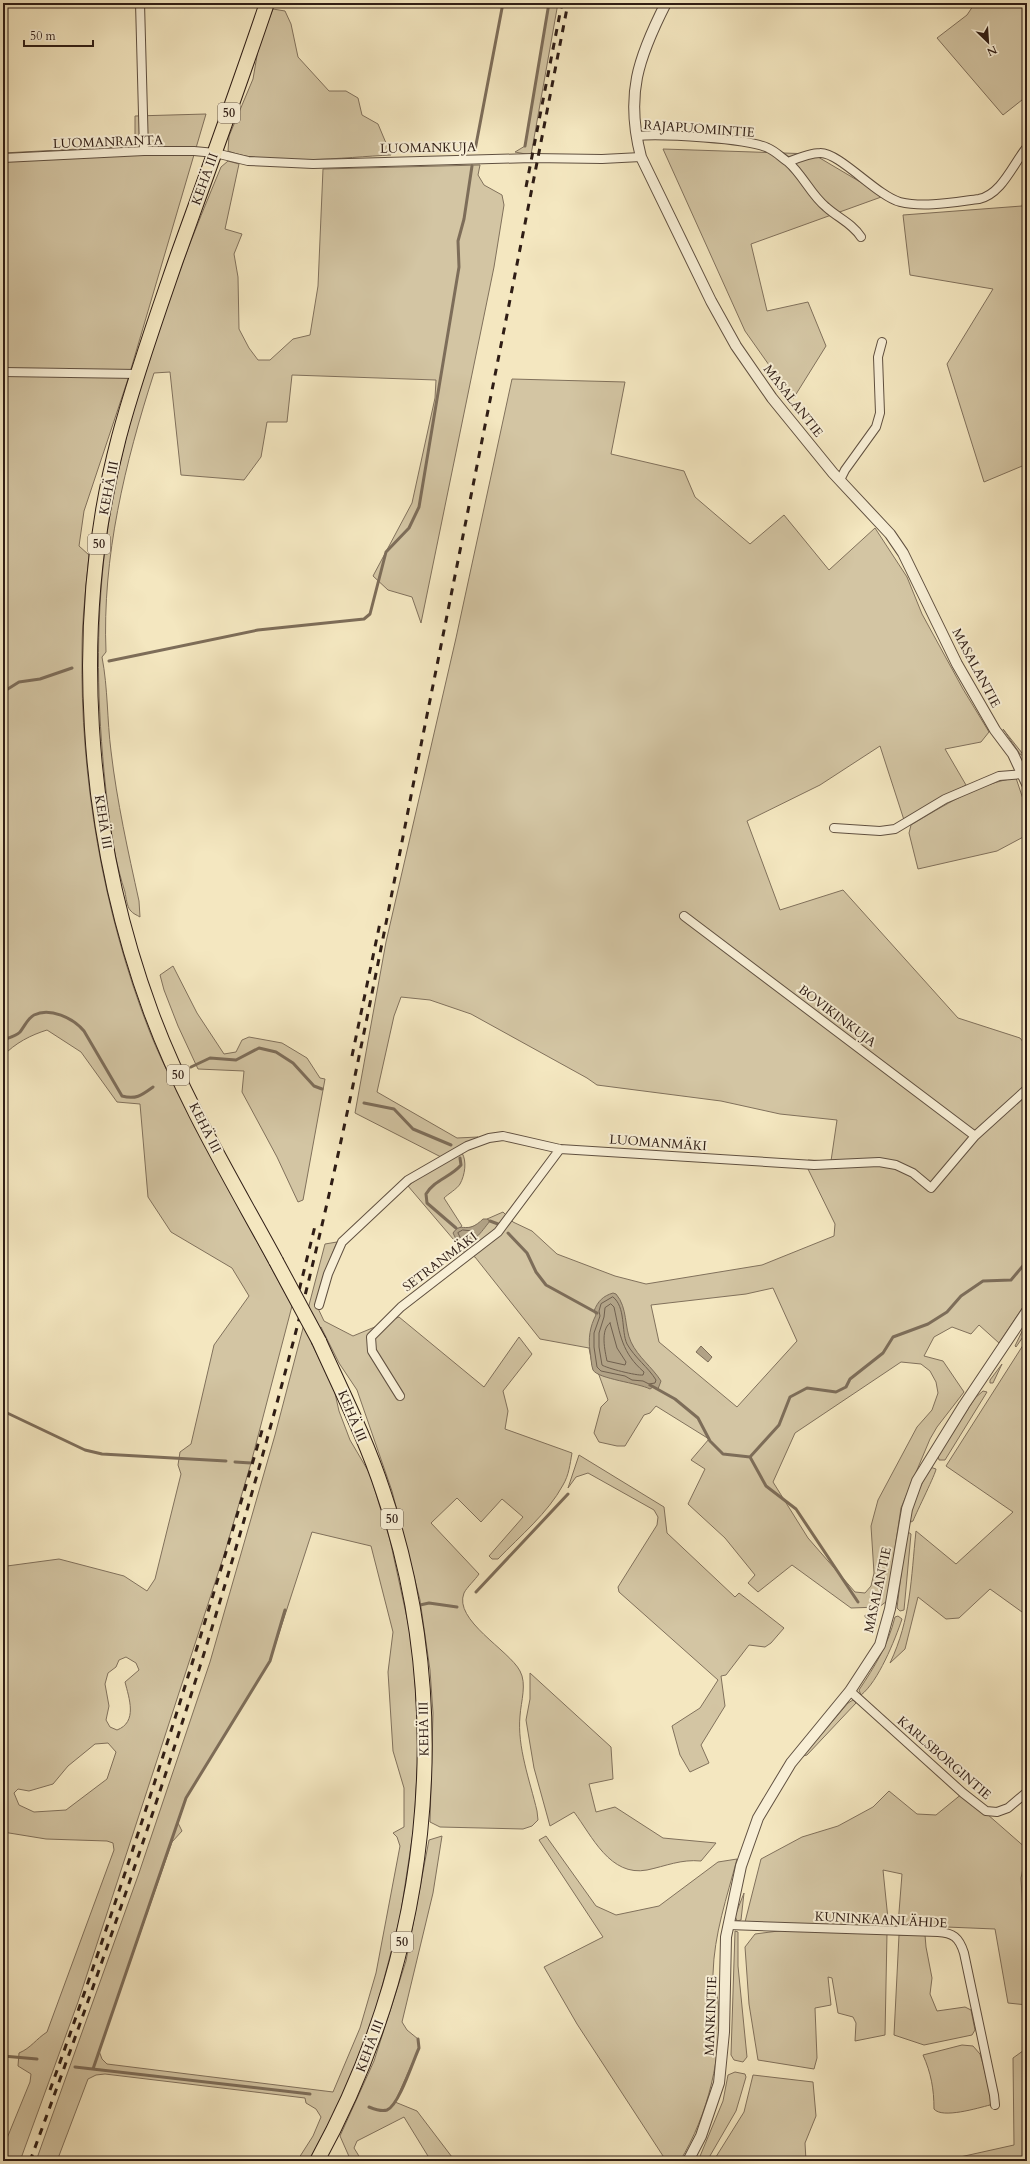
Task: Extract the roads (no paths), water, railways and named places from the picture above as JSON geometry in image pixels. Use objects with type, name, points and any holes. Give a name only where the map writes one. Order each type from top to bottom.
[{"type":"highway","name":"KEHÄ III","points":[[267,3],[137,374],[116,447],[104,511],[95,577],[90,661],[92,721],[99,797],[111,876],[122,922],[152,1014],[168,1054],[200,1120],[319,1341],[358,1426],[383,1491],[398,1540],[417,1634],[423,1696],[425,1755],[417,1867],[411,1904],[392,1981],[380,2019],[355,2082],[317,2161]]},
{"type":"street","points":[[140,3],[144,150]]},
{"type":"street","name":"MASALANTIE","points":[[666,3],[649,38],[637,74],[634,91],[636,136],[641,156],[711,301],[736,346],[772,398],[840,480],[890,534],[903,553],[960,670],[994,730],[1025,773],[1027,784]]},
{"type":"street","name":"RAJAPUOMINTIE","points":[[636,136],[652,135],[748,142],[767,148],[797,169],[825,206],[854,227],[861,237]]},
{"type":"street","points":[[788,162],[822,152],[837,160],[889,197],[899,202],[919,205],[979,199],[988,196],[996,189],[1027,147]]},
{"type":"street","name":"LUOMANRANTA","points":[[3,158],[144,150],[215,153]]},
{"type":"street","name":"LUOMANKUJA","points":[[215,153],[248,161],[313,164],[532,158],[602,159],[641,156]]},
{"type":"street","points":[[840,480],[845,470],[876,427],[880,413],[878,357],[882,342]]},
{"type":"street","points":[[3,372],[137,374]]},
{"type":"street","points":[[834,828],[880,831],[895,829],[945,799],[999,776],[1025,773]]},
{"type":"street","name":"BOVIKINKUJA","points":[[684,916],[975,1136]]},
{"type":"street","name":"LUOMANMÄKI","points":[[318,1305],[328,1274],[342,1242],[408,1180],[467,1146],[489,1138],[504,1136],[560,1149],[814,1165],[879,1162],[896,1165],[913,1173],[930,1188],[975,1136],[1027,1090]]},
{"type":"street","name":"SETRANMÄKI","points":[[400,1396],[372,1352],[371,1337],[401,1307],[498,1232],[560,1149]]},
{"type":"street","name":"MASALANTIE","points":[[742,1866],[758,1818],[770,1796],[791,1763],[850,1691],[880,1645],[890,1610],[907,1509],[917,1481],[964,1405],[1027,1312]]},
{"type":"street","name":"KARLSBORGINTIE","points":[[850,1691],[963,1793],[986,1811],[997,1812],[1008,1808],[1027,1792]]},
{"type":"street","name":"MANKINTIE","points":[[688,2161],[704,2130],[719,2083],[724,2032],[725,1960],[728,1925],[742,1866]]},
{"type":"street","name":"KUNINKAANLÄHDE","points":[[728,1925],[938,1932],[950,1933],[956,1936],[961,1943],[964,1952],[994,2095],[994,2105]]},
{"type":"water","points":[[483,1219],[490,1221],[480,1234],[468,1242],[458,1243],[453,1233],[455,1230],[473,1226]]},
{"type":"water","points":[[613,1293],[620,1299],[631,1342],[641,1357],[661,1381],[658,1389],[653,1387],[650,1389],[602,1376],[593,1370],[589,1342],[591,1328],[596,1315],[594,1311],[601,1299]]},
{"type":"water","points":[[701,1346],[712,1357],[708,1362],[696,1352]]},
{"type":"waterway","points":[[475,150],[503,3]]},
{"type":"waterway","points":[[525,146],[549,3]]},
{"type":"waterway","points":[[109,661],[258,630],[364,619],[370,614],[386,552],[409,528],[419,507],[459,267],[458,241],[464,219],[472,166]]},
{"type":"waterway","points":[[3,692],[19,682],[40,679],[72,668]]},
{"type":"waterway","points":[[3,1040],[20,1032],[28,1020],[34,1015],[47,1012],[61,1015],[74,1022],[84,1031],[122,1096],[139,1096],[153,1087]]},
{"type":"waterway","points":[[191,1067],[210,1058],[236,1060],[259,1048],[276,1052],[293,1063],[314,1086],[322,1089]]},
{"type":"waterway","points":[[364,1103],[394,1109],[413,1129],[451,1145]]},
{"type":"waterway","points":[[456,1228],[427,1203],[426,1194],[433,1185],[452,1173],[461,1165],[460,1158]]},
{"type":"waterway","points":[[490,1221],[498,1224]]},
{"type":"waterway","points":[[508,1233],[527,1253],[536,1272],[546,1285],[597,1313]]},
{"type":"waterway","points":[[650,1385],[675,1399],[698,1418],[710,1441],[723,1454],[750,1457],[779,1425],[790,1397],[807,1388],[836,1392],[846,1387],[850,1379],[883,1353],[893,1337],[928,1324],[947,1312],[961,1296],[983,1281],[1011,1280],[1027,1261]]},
{"type":"waterway","points":[[3,1411],[85,1450],[102,1454],[226,1461]]},
{"type":"waterway","points":[[750,1457],[766,1486],[796,1509],[858,1602]]},
{"type":"waterway","points":[[235,1462],[251,1463]]},
{"type":"waterway","points":[[476,1592],[568,1494]]},
{"type":"waterway","points":[[420,1605],[429,1603],[457,1607]]},
{"type":"waterway","points":[[93,2069],[186,1798],[270,1661],[285,1610]]},
{"type":"waterway","points":[[866,1616],[875,1625]]},
{"type":"waterway","points":[[369,2107],[385,2111],[392,2106],[401,2092],[419,2048],[418,2039]]},
{"type":"waterway","points":[[3,2056],[37,2059]]},
{"type":"waterway","points":[[75,2067],[310,2094]]},
{"type":"railway","points":[[526,187],[562,3]]},
{"type":"railway","points":[[30,2161],[66,2064],[167,1770],[229,1572],[258,1473],[305,1296],[324,1218],[358,1063],[568,3]]},
{"type":"railway","points":[[352,1056],[380,923]]},
{"type":"railway","points":[[296,1303],[315,1226]]},
{"type":"railway","points":[[50,2090],[162,1760],[263,1427]]}]
